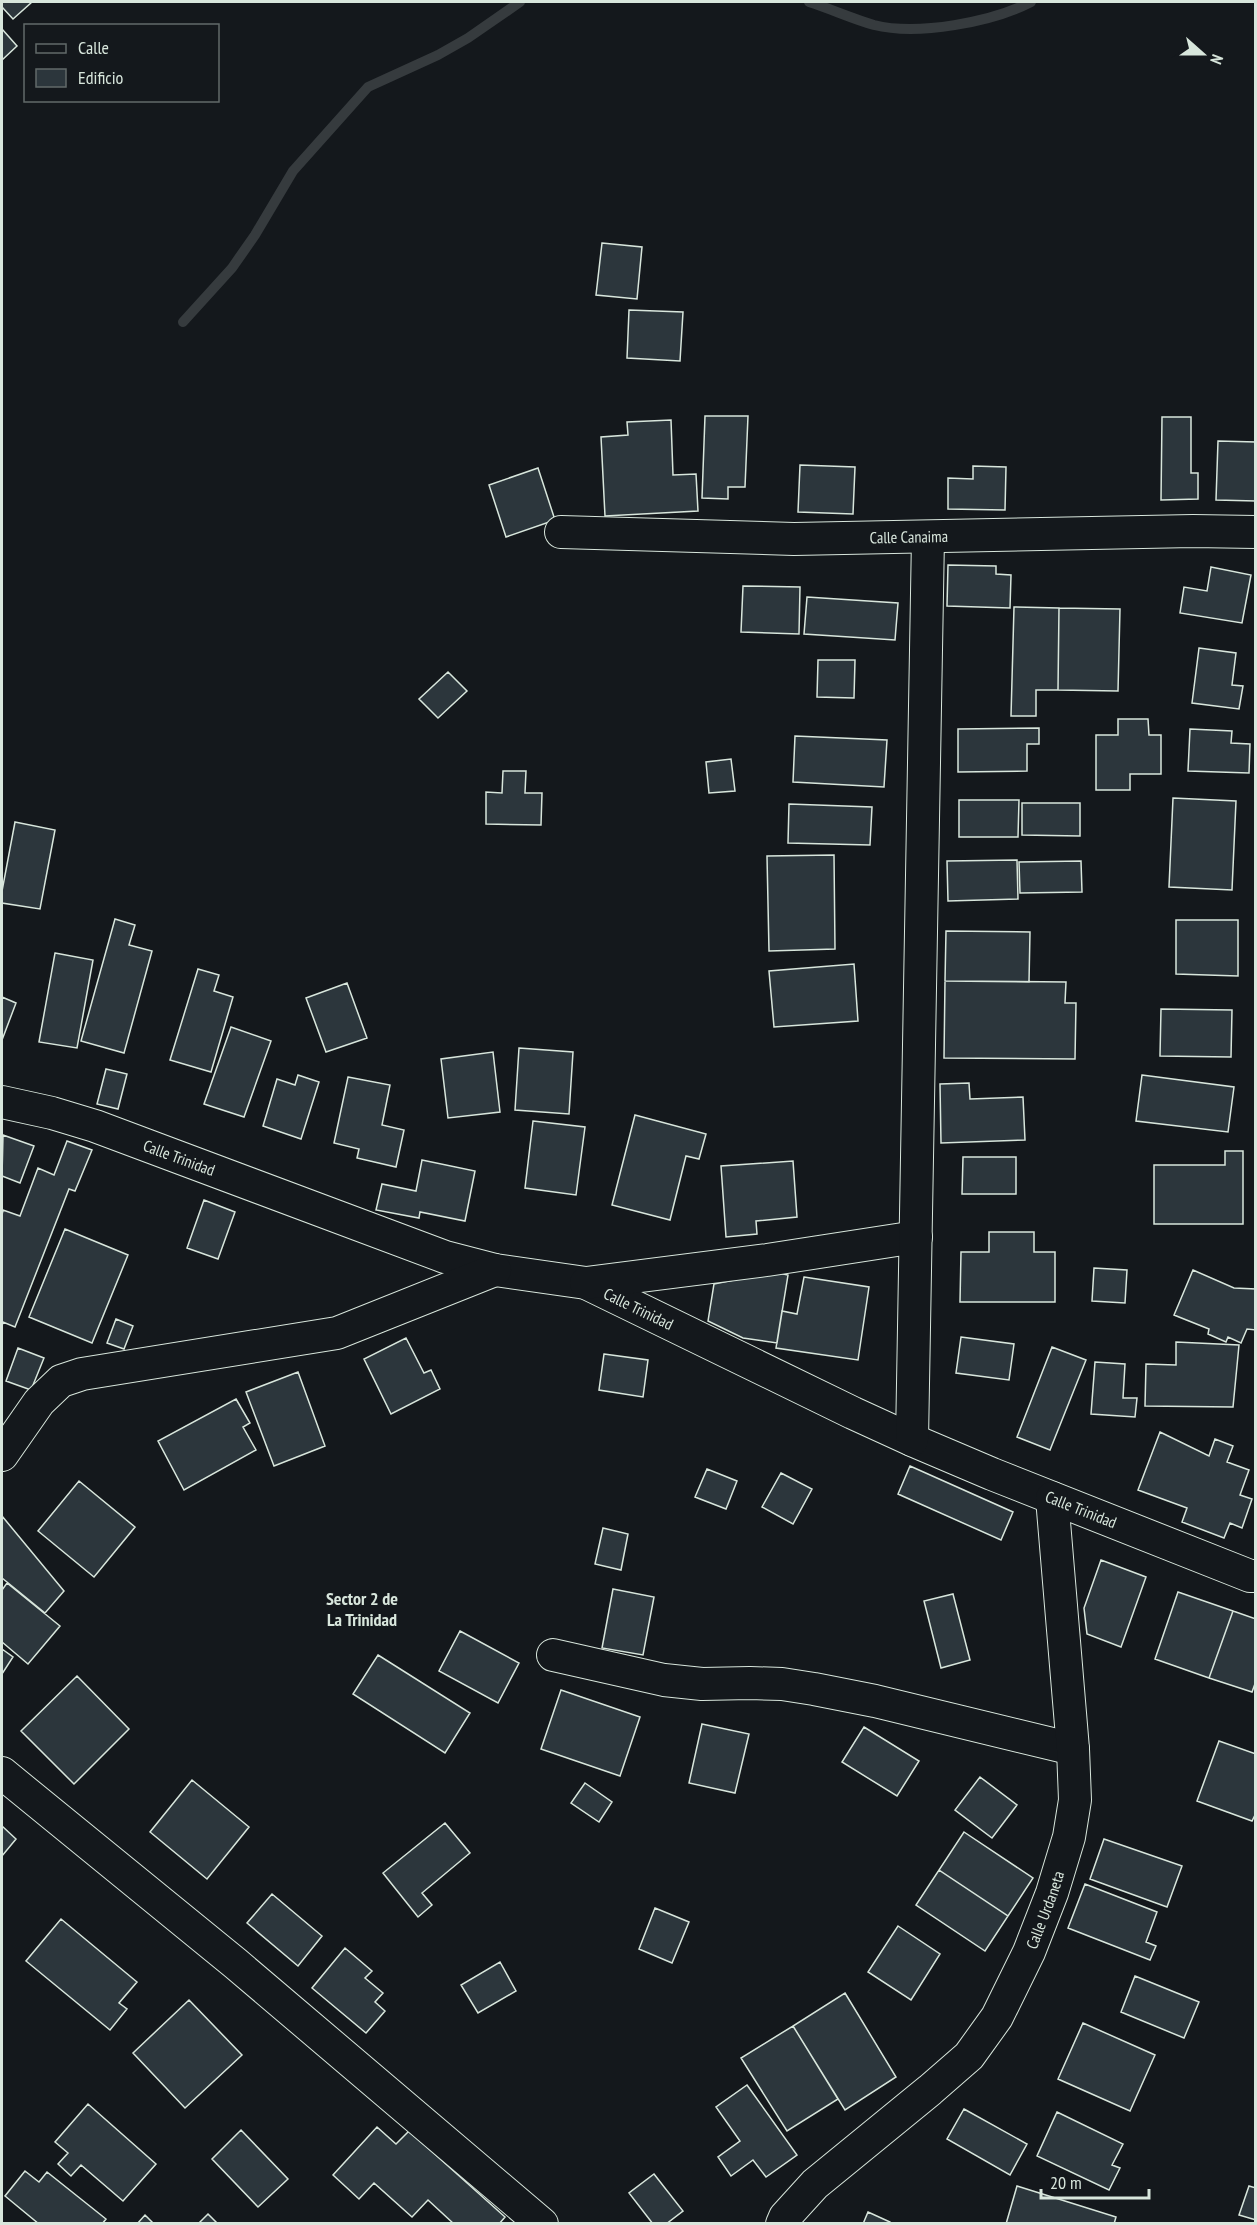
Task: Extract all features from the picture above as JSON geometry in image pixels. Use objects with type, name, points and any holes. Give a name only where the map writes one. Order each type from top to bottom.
[{"type":"street","name":"Calle Canaima","points":[[561,532],[794,539],[1193,531],[1256,532]]},
{"type":"street","points":[[912,1440],[928,537]]},
{"type":"street","name":"Calle Trinidad","points":[[2,1102],[52,1113],[95,1126],[404,1243],[495,1270],[586,1283],[912,1440],[1239,1573],[1256,1576]]},
{"type":"street","points":[[586,1283],[767,1260],[916,1237]]},
{"type":"street","points":[[2,1455],[39,1402],[61,1381],[82,1374],[337,1333],[495,1270]]},
{"type":"street","name":"Calle Urdaneta","points":[[782,2223],[815,2184],[969,2056],[997,2017],[1029,1952],[1052,1893],[1069,1837],[1075,1800],[1073,1749],[1052,1498]]},
{"type":"street","points":[[553,1655],[664,1680],[702,1684],[782,1684],[814,1689],[875,1701],[1073,1749]]},
{"type":"street","points":[[2,1773],[235,1963],[542,2223]]},
{"type":"building","points":[[2,2],[32,2],[13,19],[2,7]]},
{"type":"building","points":[[2,29],[17,46],[2,60]]},
{"type":"building","points":[[602,243],[642,247],[637,299],[596,295]]},
{"type":"building","points":[[629,310],[683,312],[680,361],[627,358]]},
{"type":"building","points":[[705,416],[748,416],[745,487],[728,487],[728,499],[702,498]]},
{"type":"building","points":[[1162,417],[1191,417],[1191,473],[1198,473],[1198,499],[1161,500]]},
{"type":"building","points":[[671,420],[673,475],[696,474],[698,511],[605,516],[601,437],[628,435],[627,422]]},
{"type":"building","points":[[1218,441],[1256,442],[1256,501],[1216,500]]},
{"type":"building","points":[[800,465],[855,467],[853,514],[798,512]]},
{"type":"building","points":[[973,466],[1006,467],[1005,510],[948,509],[948,478],[973,479]]},
{"type":"building","points":[[538,468],[555,520],[506,537],[489,485]]},
{"type":"building","points":[[948,565],[996,566],[996,574],[1011,575],[1010,608],[947,606]]},
{"type":"building","points":[[1211,567],[1251,575],[1242,623],[1180,613],[1184,587],[1207,591]]},
{"type":"building","points":[[743,586],[800,587],[799,634],[741,632]]},
{"type":"building","points":[[807,597],[898,603],[895,640],[804,634]]},
{"type":"building","points":[[1014,607],[1059,608],[1058,690],[1036,690],[1036,716],[1011,716]]},
{"type":"building","points":[[1059,608],[1120,609],[1118,691],[1058,690]]},
{"type":"building","points":[[1199,648],[1236,653],[1232,685],[1243,686],[1239,709],[1192,703]]},
{"type":"building","points":[[818,660],[855,660],[854,698],[817,697]]},
{"type":"building","points":[[448,672],[467,691],[438,718],[419,699]]},
{"type":"building","points":[[1118,719],[1148,719],[1149,735],[1161,735],[1161,774],[1130,774],[1130,790],[1096,790],[1096,735],[1118,735]]},
{"type":"building","points":[[1039,728],[1039,744],[1027,744],[1027,771],[958,772],[958,729]]},
{"type":"building","points":[[1190,729],[1232,731],[1231,743],[1250,744],[1249,773],[1188,771]]},
{"type":"building","points":[[795,736],[887,740],[884,787],[793,782]]},
{"type":"building","points":[[731,759],[735,791],[709,793],[706,762]]},
{"type":"building","points":[[503,771],[526,771],[525,793],[542,793],[541,825],[486,824],[486,792],[502,793]]},
{"type":"building","points":[[1173,798],[1236,801],[1232,890],[1169,887]]},
{"type":"building","points":[[959,800],[1019,800],[1018,837],[959,837]]},
{"type":"building","points":[[1022,803],[1080,803],[1080,836],[1022,835]]},
{"type":"building","points":[[789,804],[872,807],[870,845],[788,843]]},
{"type":"building","points":[[15,822],[55,830],[40,909],[2,903],[2,891]]},
{"type":"building","points":[[834,855],[835,949],[769,951],[767,856]]},
{"type":"building","points":[[1017,860],[1018,899],[948,901],[947,861]]},
{"type":"building","points":[[1081,861],[1082,892],[1020,893],[1019,862]]},
{"type":"building","points":[[115,919],[135,925],[129,945],[152,951],[124,1053],[81,1041]]},
{"type":"building","points":[[1176,920],[1238,920],[1238,976],[1176,974]]},
{"type":"building","points":[[946,931],[1030,932],[1029,982],[945,981]]},
{"type":"building","points":[[55,953],[93,960],[77,1048],[39,1042]]},
{"type":"building","points":[[854,964],[858,1021],[774,1027],[769,971]]},
{"type":"building","points":[[198,969],[219,975],[214,991],[233,997],[211,1072],[170,1060]]},
{"type":"building","points":[[945,981],[1066,982],[1065,1003],[1076,1003],[1075,1059],[944,1058]]},
{"type":"building","points":[[347,983],[367,1038],[326,1052],[306,998]]},
{"type":"building","points":[[2,997],[16,1003],[2,1040]]},
{"type":"building","points":[[1161,1009],[1232,1010],[1231,1057],[1160,1056]]},
{"type":"building","points":[[231,1027],[271,1041],[244,1117],[204,1104]]},
{"type":"building","points":[[519,1048],[573,1052],[569,1114],[515,1110]]},
{"type":"building","points":[[493,1052],[500,1112],[448,1118],[441,1059]]},
{"type":"building","points":[[106,1069],[127,1074],[118,1109],[97,1104]]},
{"type":"building","points":[[298,1075],[319,1082],[301,1139],[263,1126],[277,1079],[295,1085]]},
{"type":"building","points":[[1142,1075],[1234,1087],[1228,1132],[1136,1121]]},
{"type":"building","points":[[348,1077],[390,1085],[382,1125],[404,1130],[396,1167],[357,1158],[359,1149],[334,1143]]},
{"type":"building","points":[[969,1083],[970,1099],[1023,1097],[1025,1140],[941,1143],[940,1084]]},
{"type":"building","points":[[635,1115],[706,1134],[699,1159],[686,1156],[670,1220],[612,1205]]},
{"type":"building","points":[[533,1121],[585,1127],[576,1195],[525,1188]]},
{"type":"building","points":[[3,1135],[34,1146],[20,1183],[2,1176]]},
{"type":"building","points":[[67,1141],[92,1150],[75,1191],[69,1189],[15,1327],[3,1322],[2,1326],[3,1210],[20,1216],[38,1168],[54,1175]]},
{"type":"building","points":[[1225,1151],[1243,1151],[1243,1224],[1154,1224],[1154,1165],[1225,1165]]},
{"type":"building","points":[[963,1157],[1016,1157],[1016,1194],[962,1194]]},
{"type":"building","points":[[422,1160],[475,1171],[465,1221],[420,1212],[419,1218],[376,1210],[382,1184],[416,1191]]},
{"type":"building","points":[[793,1161],[797,1217],[756,1221],[757,1234],[726,1237],[721,1166]]},
{"type":"building","points":[[204,1200],[235,1212],[218,1259],[187,1248]]},
{"type":"building","points":[[65,1229],[128,1255],[92,1343],[29,1317]]},
{"type":"building","points":[[989,1232],[1034,1232],[1034,1252],[1055,1252],[1055,1302],[960,1302],[961,1252],[989,1252]]},
{"type":"building","points":[[1094,1268],[1127,1270],[1125,1303],[1092,1301]]},
{"type":"building","points":[[1193,1270],[1234,1288],[1256,1289],[1256,1330],[1247,1329],[1241,1343],[1228,1337],[1226,1342],[1208,1334],[1209,1329],[1174,1315]]},
{"type":"building","points":[[774,1272],[788,1275],[777,1343],[743,1338],[708,1321],[714,1284]]},
{"type":"building","points":[[804,1277],[869,1287],[858,1360],[776,1348],[782,1311],[797,1314]]},
{"type":"building","points":[[116,1319],[133,1326],[124,1349],[107,1343]]},
{"type":"building","points":[[961,1337],[1014,1344],[1009,1380],[956,1373]]},
{"type":"building","points":[[406,1338],[424,1373],[431,1370],[440,1389],[391,1414],[364,1359]]},
{"type":"building","points":[[1176,1342],[1239,1345],[1233,1407],[1145,1406],[1146,1364],[1176,1365]]},
{"type":"building","points":[[1052,1347],[1086,1360],[1050,1450],[1017,1437]]},
{"type":"building","points":[[18,1348],[44,1358],[31,1390],[6,1381]]},
{"type":"building","points":[[604,1354],[648,1360],[643,1397],[599,1390]]},
{"type":"building","points":[[1095,1362],[1125,1364],[1123,1398],[1137,1398],[1135,1417],[1091,1414]]},
{"type":"building","points":[[298,1372],[325,1446],[274,1466],[246,1392]]},
{"type":"building","points":[[236,1399],[250,1423],[243,1427],[256,1450],[184,1490],[158,1441]]},
{"type":"building","points":[[1160,1432],[1209,1456],[1215,1439],[1233,1446],[1227,1462],[1249,1470],[1240,1495],[1252,1499],[1242,1528],[1230,1523],[1224,1538],[1182,1522],[1187,1508],[1138,1490]]},
{"type":"building","points":[[910,1466],[1013,1512],[1001,1540],[898,1494]]},
{"type":"building","points":[[707,1469],[737,1481],[726,1509],[695,1497]]},
{"type":"building","points":[[781,1473],[812,1489],[793,1524],[762,1507]]},
{"type":"building","points":[[79,1481],[135,1527],[94,1577],[38,1531]]},
{"type":"building","points":[[2,1516],[64,1591],[45,1613],[2,1578]]},
{"type":"building","points":[[603,1528],[628,1534],[621,1570],[595,1564]]},
{"type":"building","points":[[1101,1560],[1146,1577],[1121,1647],[1087,1634],[1084,1608]]},
{"type":"building","points":[[7,1583],[60,1626],[28,1664],[2,1642],[2,1590]]},
{"type":"building","points":[[613,1589],[654,1597],[643,1655],[602,1648]]},
{"type":"building","points":[[1178,1592],[1233,1611],[1209,1678],[1155,1659]]},
{"type":"building","points":[[953,1594],[970,1660],[941,1668],[924,1601]]},
{"type":"building","points":[[1233,1611],[1256,1619],[1256,1681],[1252,1692],[1209,1678]]},
{"type":"building","points":[[460,1631],[519,1663],[498,1703],[439,1671]]},
{"type":"building","points":[[2,1649],[13,1657],[2,1674]]},
{"type":"building","points":[[378,1655],[470,1713],[445,1753],[353,1694]]},
{"type":"building","points":[[77,1676],[129,1729],[74,1784],[21,1731]]},
{"type":"building","points":[[561,1690],[640,1717],[620,1776],[541,1749]]},
{"type":"building","points":[[702,1724],[749,1734],[735,1793],[689,1783]]},
{"type":"building","points":[[864,1727],[919,1761],[897,1796],[842,1762]]},
{"type":"building","points":[[1219,1741],[1256,1754],[1256,1813],[1252,1821],[1197,1801]]},
{"type":"building","points":[[980,1777],[1017,1805],[992,1838],[955,1810]]},
{"type":"building","points":[[192,1780],[249,1827],[207,1879],[150,1832]]},
{"type":"building","points":[[585,1783],[612,1802],[599,1822],[571,1803]]},
{"type":"building","points":[[445,1823],[470,1853],[422,1893],[432,1905],[418,1917],[383,1873]]},
{"type":"building","points":[[2,1826],[16,1839],[2,1856]]},
{"type":"building","points":[[964,1832],[1033,1878],[1008,1916],[939,1870]]},
{"type":"building","points":[[1104,1839],[1182,1866],[1167,1907],[1090,1879]]},
{"type":"building","points":[[939,1870],[1008,1916],[985,1951],[916,1905]]},
{"type":"building","points":[[1085,1884],[1157,1912],[1146,1942],[1156,1946],[1150,1960],[1068,1928]]},
{"type":"building","points":[[272,1894],[322,1936],[298,1966],[247,1923]]},
{"type":"building","points":[[655,1908],[689,1922],[672,1963],[639,1949]]},
{"type":"building","points":[[61,1919],[137,1982],[119,2003],[127,2009],[110,2030],[26,1961]]},
{"type":"building","points":[[898,1926],[940,1954],[911,2000],[868,1972]]},
{"type":"building","points":[[345,1948],[372,1971],[365,1978],[383,1993],[375,2002],[385,2011],[366,2033],[312,1988]]},
{"type":"building","points":[[500,1962],[516,1991],[478,2013],[461,1985]]},
{"type":"building","points":[[1135,1976],[1199,2002],[1184,2038],[1121,2012]]},
{"type":"building","points":[[845,1993],[896,2077],[845,2110],[793,2026]]},
{"type":"building","points":[[189,2000],[242,2055],[185,2108],[133,2053]]},
{"type":"building","points":[[1083,2023],[1155,2055],[1130,2111],[1058,2079]]},
{"type":"building","points":[[793,2026],[838,2099],[787,2131],[741,2058]]},
{"type":"building","points":[[747,2085],[797,2155],[766,2177],[753,2160],[731,2176],[718,2157],[740,2141],[716,2107]]},
{"type":"building","points":[[88,2104],[156,2164],[123,2201],[81,2165],[71,2176],[58,2164],[68,2153],[55,2142]]},
{"type":"building","points":[[964,2109],[1027,2144],[1010,2175],[947,2139]]},
{"type":"building","points":[[1057,2112],[1123,2144],[1112,2165],[1120,2168],[1109,2190],[1037,2156]]},
{"type":"building","points":[[377,2127],[396,2144],[409,2131],[505,2217],[499,2224],[454,2224],[428,2200],[412,2217],[374,2183],[359,2199],[333,2175]]},
{"type":"building","points":[[241,2130],[288,2179],[258,2207],[212,2159]]},
{"type":"building","points":[[25,2171],[39,2182],[47,2172],[106,2219],[102,2224],[39,2224],[5,2196]]},
{"type":"building","points":[[654,2174],[683,2211],[666,2224],[653,2224],[629,2193]]},
{"type":"building","points":[[1017,2186],[1116,2217],[1114,2224],[1006,2224]]},
{"type":"building","points":[[1249,2186],[1256,2188],[1256,2220],[1239,2215]]},
{"type":"building","points":[[868,2212],[890,2222],[890,2224],[863,2224]]},
{"type":"building","points":[[208,2214],[218,2224],[198,2224]]},
{"type":"building","points":[[145,2215],[154,2224],[137,2224]]},
{"type":"waterway","points":[[183,322],[232,268],[255,235],[293,171],[368,87],[438,55],[468,38],[520,2]]},
{"type":"waterway","points":[[809,2],[874,25],[912,29],[976,21],[996,16],[1031,2]]},
{"type":"district","name":"Sector 2 de La Trinidad","points":[[362,1609]]}]
